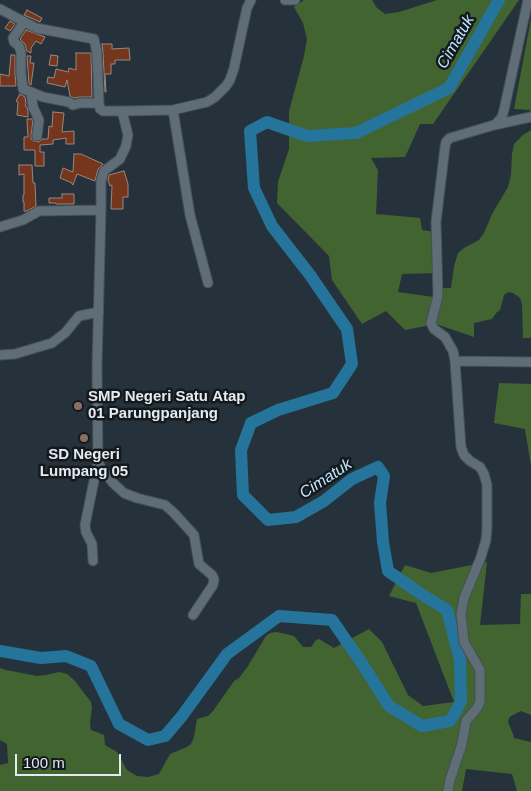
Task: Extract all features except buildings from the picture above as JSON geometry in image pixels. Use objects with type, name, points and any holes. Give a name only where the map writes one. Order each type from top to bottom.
[{"type":"street","points":[[285,0],[295,0]]},
{"type":"street","points":[[494,125],[502,117],[504,110],[528,0]]},
{"type":"street","points":[[0,9],[36,28],[94,38],[97,53],[99,103],[100,109],[103,111],[173,110],[207,102],[226,86],[234,68],[249,1]]},
{"type":"street","points":[[24,22],[13,38],[21,52],[23,89],[43,97],[69,102],[74,105],[80,103],[99,103]]},
{"type":"street","points":[[31,92],[33,108],[39,120],[37,136]]},
{"type":"street","points":[[173,110],[190,215],[208,283]]},
{"type":"street","points":[[93,561],[92,544],[85,525],[98,461],[97,366],[101,181],[104,171],[120,159],[126,146],[128,135],[122,111]]},
{"type":"street","points":[[448,791],[462,744],[466,721],[480,702],[480,670],[464,642],[461,614],[464,598],[482,557],[486,540],[487,484],[480,467],[464,455],[461,447],[453,351],[444,337],[434,329],[431,323],[438,296],[436,222],[445,147],[446,142],[450,138],[494,125],[531,118]]},
{"type":"street","points":[[0,227],[23,220],[39,211],[101,210]]},
{"type":"street","points":[[0,355],[15,354],[52,343],[65,333],[79,316],[99,312]]},
{"type":"street","points":[[455,361],[531,362]]},
{"type":"street","points":[[98,461],[100,466],[124,493],[165,505],[194,535],[199,564],[214,579],[213,585],[193,614]]},
{"type":"green space","points":[[304,0],[372,0],[377,8],[385,14],[399,12],[437,0],[519,0],[433,124],[420,124],[405,157],[371,158],[378,170],[376,214],[420,218],[422,230],[436,232],[436,273],[402,274],[398,292],[441,298],[443,288],[451,288],[458,253],[479,240],[508,187],[514,144],[531,130],[531,337],[523,338],[522,304],[520,298],[508,292],[504,295],[500,310],[492,319],[474,323],[474,337],[436,324],[405,330],[386,311],[362,324],[332,280],[329,256],[277,203],[278,182],[289,149],[289,111],[307,39],[303,23],[294,7]]},
{"type":"green space","points":[[531,19],[531,121],[530,110],[514,109]]},
{"type":"green space","points":[[499,383],[531,384],[531,466],[525,429],[494,423]]},
{"type":"green space","points":[[487,562],[480,625],[520,624],[521,594],[531,594],[531,715],[521,711],[511,716],[508,722],[514,738],[531,742],[531,791],[517,791],[512,774],[466,769],[462,791],[0,791],[0,765],[8,763],[7,744],[0,740],[0,668],[37,676],[59,672],[67,674],[91,702],[91,730],[104,735],[105,745],[117,752],[127,770],[137,776],[148,777],[159,774],[170,754],[191,744],[197,719],[208,716],[213,711],[234,681],[239,678],[248,666],[266,636],[270,633],[277,632],[294,636],[303,647],[311,647],[319,639],[334,648],[369,629],[382,642],[408,695],[423,706],[454,702],[416,603],[389,596],[405,565],[431,573]]},
{"type":"waterway","name":"Cimatuk","points":[[0,651],[41,658],[66,656],[91,666],[119,724],[148,740],[165,736],[227,654],[279,616],[332,620],[389,706],[422,726],[450,721],[461,702],[460,660],[447,610],[388,571],[383,542],[380,503],[384,476],[378,467],[352,479],[324,501],[296,517],[268,520],[243,495],[241,450],[251,423],[278,410],[333,393],[352,364],[347,329],[310,275],[272,226],[254,188],[250,131],[267,122],[307,136],[356,133],[449,88],[499,0]]},
{"type":"place","name":"SMP Negeri Satu Atap 01 Parungpanjang","points":[[78,406]]},
{"type":"place","name":"SD Negeri Lumpang 05","points":[[84,438]]}]
